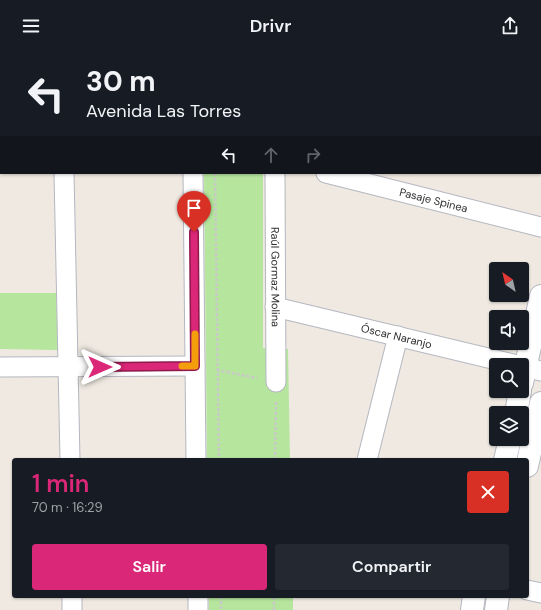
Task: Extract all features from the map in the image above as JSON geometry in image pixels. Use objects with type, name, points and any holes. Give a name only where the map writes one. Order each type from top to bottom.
[{"type":"street","points":[[64,174],[70,458]]},
{"type":"street","points":[[193,174],[196,458]]},
{"type":"street","name":"Raúl Gormaz Molina","points":[[274,174],[276,382]]},
{"type":"street","name":"Pasaje Spinea","points":[[330,174],[541,227]]},
{"type":"street","points":[[528,358],[541,296]]},
{"type":"street","name":"Óscar Naranjo","points":[[275,307],[398,336],[489,360]]},
{"type":"street","points":[[367,458],[398,336]]},
{"type":"street","points":[[0,367],[195,366]]},
{"type":"street","points":[[532,461],[541,403]]},
{"type":"street","points":[[505,458],[508,446]]},
{"type":"street","points":[[529,590],[541,593]]},
{"type":"street","points":[[72,598],[72,610]]},
{"type":"street","points":[[198,598],[198,610]]},
{"type":"street","points":[[472,610],[474,598]]},
{"type":"street","points":[[496,610],[498,598]]},
{"type":"path","points":[[215,174],[219,458]]},
{"type":"path","points":[[195,366],[276,382],[275,458]]},
{"type":"path","points":[[221,598],[221,610]]},
{"type":"path","points":[[274,598],[274,610]]},
{"type":"green space","points":[[204,174],[263,174],[263,348],[288,349],[290,458],[207,458]]},
{"type":"green space","points":[[0,293],[56,293],[58,350],[0,349]]},
{"type":"green space","points":[[209,598],[293,598],[293,610],[209,610]]},
{"type":"slow traffic","points":[[182,366],[195,366],[195,334]]},
{"type":"route","points":[[100,367],[195,366],[194,232]]}]
